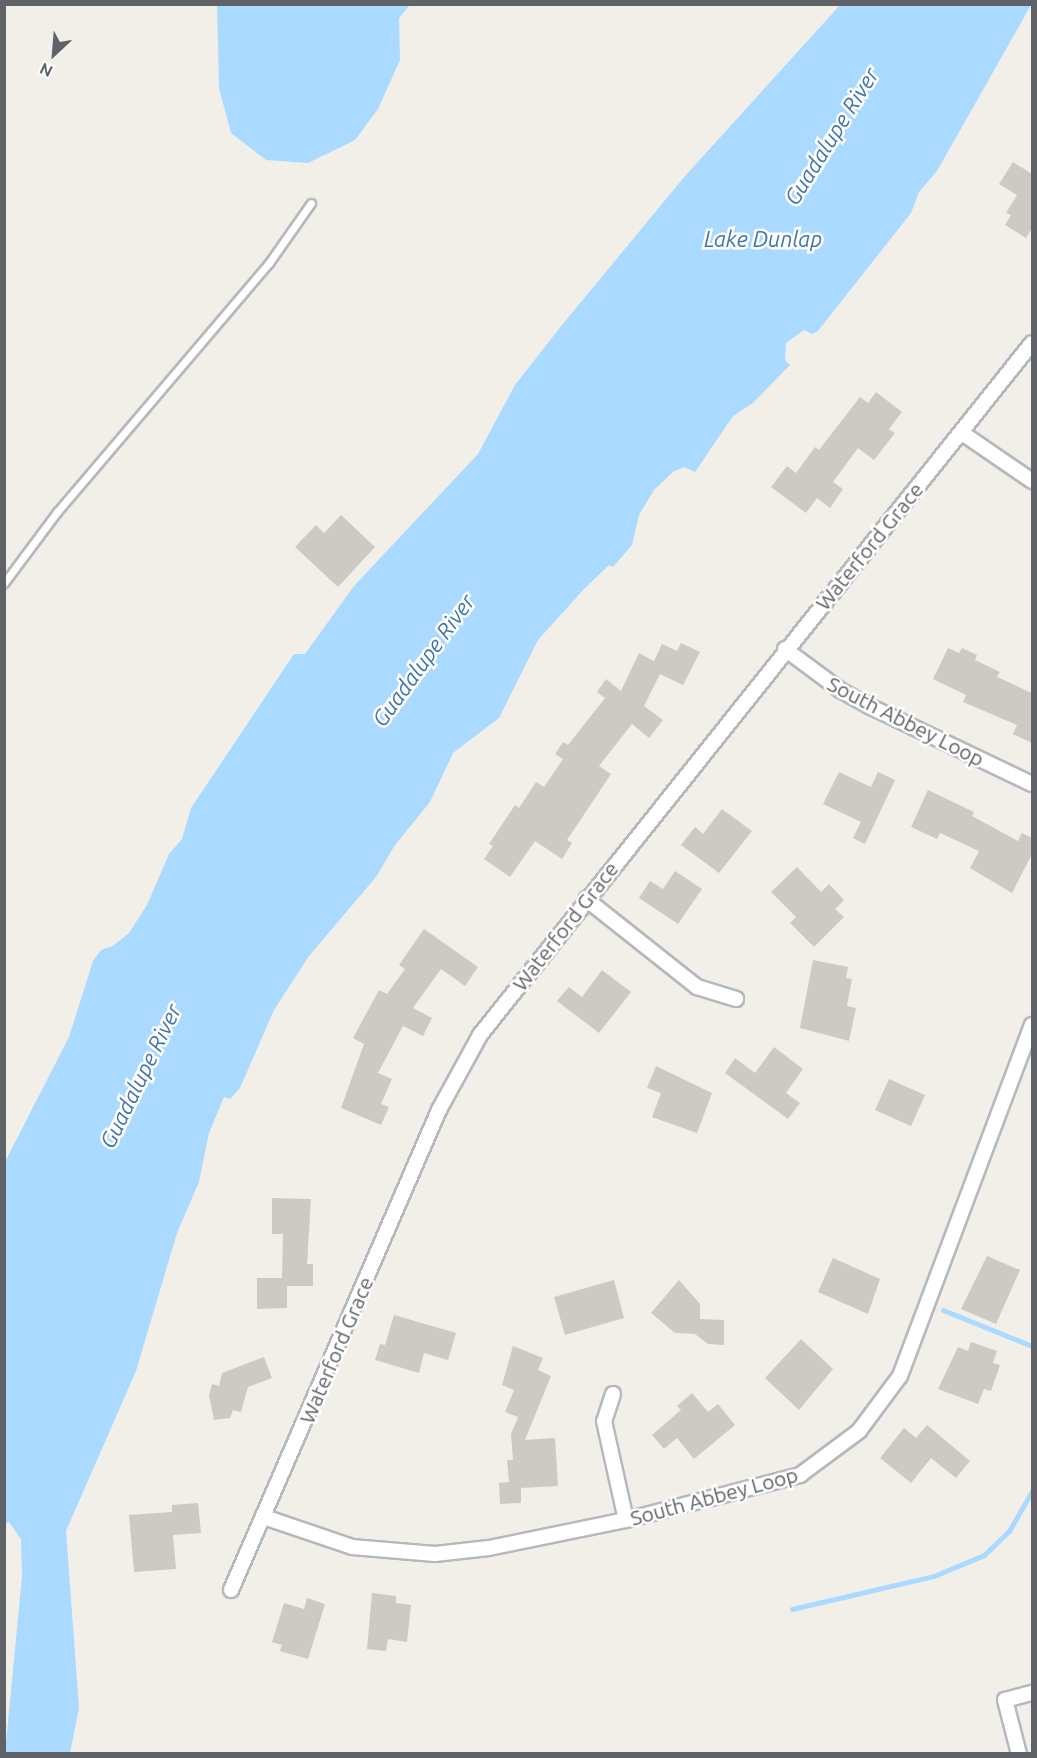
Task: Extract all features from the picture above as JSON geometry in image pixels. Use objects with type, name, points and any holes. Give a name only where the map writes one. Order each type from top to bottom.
[{"type":"street","name":"Waterford Grace","points":[[231,1590],[451,1086],[480,1035],[586,898],[785,649],[962,433],[1032,343]]},
{"type":"street","points":[[962,433],[1032,481]]},
{"type":"street","name":"South Abbey Loop","points":[[785,649],[856,699],[1032,784]]},
{"type":"street","points":[[586,898],[697,987],[736,999]]},
{"type":"street","name":"South Abbey Loop","points":[[264,1517],[352,1547],[409,1554],[489,1548],[626,1520],[800,1475],[859,1431],[883,1402],[914,1346],[1032,1025]]},
{"type":"street","points":[[613,1394],[604,1421],[626,1520]]},
{"type":"street","points":[[1019,1754],[1005,1700],[1032,1693]]},
{"type":"lane","points":[[4,583],[57,512],[269,262],[311,202]]},
{"type":"water","points":[[217,4],[410,5],[399,18],[400,60],[378,109],[355,140],[308,163],[266,160],[231,133],[219,88]]},
{"type":"water","name":"Lake Dunlap","points":[[841,4],[1031,5],[937,171],[919,192],[911,213],[818,331],[812,334],[804,330],[786,343],[785,360],[790,365],[753,403],[733,416],[695,472],[684,467],[673,472],[654,490],[639,515],[632,545],[613,567],[609,565],[584,589],[538,640],[499,718],[453,753],[430,802],[395,845],[376,877],[309,956],[274,1010],[240,1088],[230,1099],[224,1097],[209,1133],[199,1182],[177,1233],[136,1371],[66,1531],[79,1708],[70,1753],[5,1753],[22,1576],[21,1539],[9,1522],[4,1524],[5,1162],[69,1037],[93,961],[101,950],[113,946],[129,933],[147,905],[169,854],[182,839],[191,808],[294,654],[305,654],[354,586],[478,454],[515,385],[562,325],[685,176]]},
{"type":"building","points":[[1013,162],[1032,174],[1032,228],[1026,238],[1005,225],[1011,215],[1006,213],[1017,195],[999,184]]},
{"type":"building","points":[[876,392],[902,412],[889,429],[895,433],[874,460],[858,448],[833,482],[843,489],[830,508],[817,498],[806,513],[771,487],[787,466],[796,473],[815,447],[819,450],[860,397],[868,403]]},
{"type":"building","points":[[341,515],[375,547],[338,587],[295,547],[316,525],[324,533]]},
{"type":"building","points":[[681,643],[700,652],[683,685],[660,674],[644,706],[663,720],[649,738],[632,724],[599,766],[611,774],[567,840],[572,843],[562,859],[535,841],[510,877],[484,859],[493,846],[489,844],[515,805],[519,808],[536,782],[544,787],[563,759],[555,754],[563,742],[568,745],[605,698],[597,692],[606,679],[621,691],[639,653],[654,661],[662,644],[677,651]]},
{"type":"building","points":[[948,648],[959,653],[962,648],[977,655],[975,660],[1000,672],[997,677],[1032,693],[1032,743],[1013,734],[1017,725],[963,702],[966,695],[933,679]]},
{"type":"building","points":[[839,772],[871,787],[878,772],[895,780],[865,844],[853,838],[861,822],[823,804]]},
{"type":"building","points":[[928,790],[974,812],[972,816],[1018,841],[1022,833],[1032,838],[1032,854],[1012,893],[970,868],[979,851],[940,833],[937,839],[911,827]]},
{"type":"building","points":[[722,809],[752,831],[719,873],[681,845],[695,827],[703,834]]},
{"type":"building","points":[[797,867],[821,892],[829,884],[844,900],[835,909],[844,917],[814,947],[790,923],[796,917],[771,892]]},
{"type":"building","points":[[675,871],[702,889],[678,924],[639,898],[650,881],[663,889]]},
{"type":"building","points":[[424,929],[478,967],[465,986],[441,969],[413,1008],[432,1018],[423,1036],[403,1026],[378,1073],[392,1079],[381,1104],[389,1107],[381,1125],[341,1108],[364,1044],[353,1038],[379,990],[387,994],[405,969],[399,965]]},
{"type":"building","points":[[813,960],[848,967],[846,978],[852,979],[847,1006],[856,1008],[849,1041],[800,1028]]},
{"type":"building","points":[[602,970],[631,992],[599,1033],[557,1001],[569,987],[582,997]]},
{"type":"building","points":[[774,1047],[803,1069],[786,1093],[800,1103],[788,1119],[725,1073],[735,1058],[755,1073]]},
{"type":"building","points":[[656,1066],[712,1093],[697,1133],[652,1117],[661,1093],[647,1088]]},
{"type":"building","points":[[889,1079],[925,1095],[911,1126],[875,1110]]},
{"type":"building","points":[[272,1198],[311,1199],[307,1264],[313,1264],[313,1286],[287,1286],[287,1308],[257,1309],[257,1278],[282,1278],[283,1234],[272,1234]]},
{"type":"building","points":[[987,1256],[1020,1270],[996,1324],[961,1309]]},
{"type":"building","points":[[833,1258],[880,1279],[868,1314],[818,1292]]},
{"type":"building","points":[[614,1280],[624,1318],[565,1335],[554,1297]]},
{"type":"building","points":[[679,1280],[700,1304],[700,1319],[724,1320],[724,1345],[708,1344],[695,1334],[675,1333],[651,1313]]},
{"type":"building","points":[[394,1315],[456,1333],[448,1360],[424,1353],[419,1373],[375,1360],[380,1344],[385,1345]]},
{"type":"building","points":[[801,1339],[833,1369],[799,1410],[765,1378]]},
{"type":"building","points":[[971,1342],[997,1351],[993,1363],[1000,1365],[991,1391],[984,1389],[978,1404],[938,1389],[958,1347],[968,1351]]},
{"type":"building","points":[[513,1346],[543,1358],[538,1370],[551,1376],[525,1440],[555,1438],[558,1486],[521,1488],[521,1503],[500,1504],[499,1483],[509,1482],[507,1460],[513,1460],[511,1434],[518,1417],[505,1412],[514,1390],[502,1385]]},
{"type":"building","points":[[264,1357],[272,1378],[248,1387],[241,1412],[233,1410],[230,1418],[214,1420],[209,1395],[212,1384],[219,1386],[222,1373]]},
{"type":"building","points":[[692,1393],[708,1412],[718,1404],[735,1425],[694,1459],[677,1438],[664,1449],[652,1435],[681,1410],[677,1406]]},
{"type":"building","points":[[927,1425],[970,1461],[956,1478],[931,1458],[911,1483],[880,1458],[904,1428],[916,1438]]},
{"type":"building","points":[[198,1503],[201,1533],[173,1535],[176,1569],[134,1572],[129,1515],[172,1512],[172,1505]]},
{"type":"building","points":[[372,1593],[396,1596],[396,1603],[411,1605],[407,1642],[388,1639],[386,1651],[367,1649]]},
{"type":"building","points":[[307,1598],[325,1604],[308,1659],[280,1651],[282,1645],[272,1642],[284,1603],[304,1609]]},
{"type":"waterway","points":[[943,1310],[1032,1346]]},
{"type":"waterway","points":[[792,1609],[934,1576],[984,1555],[1009,1531],[1032,1491]]},
{"type":"water label","name":"Guadalupe River","points":[[831,136]]},
{"type":"water label","name":"Guadalupe River","points":[[423,660]]},
{"type":"water label","name":"Guadalupe River","points":[[140,1076]]}]
